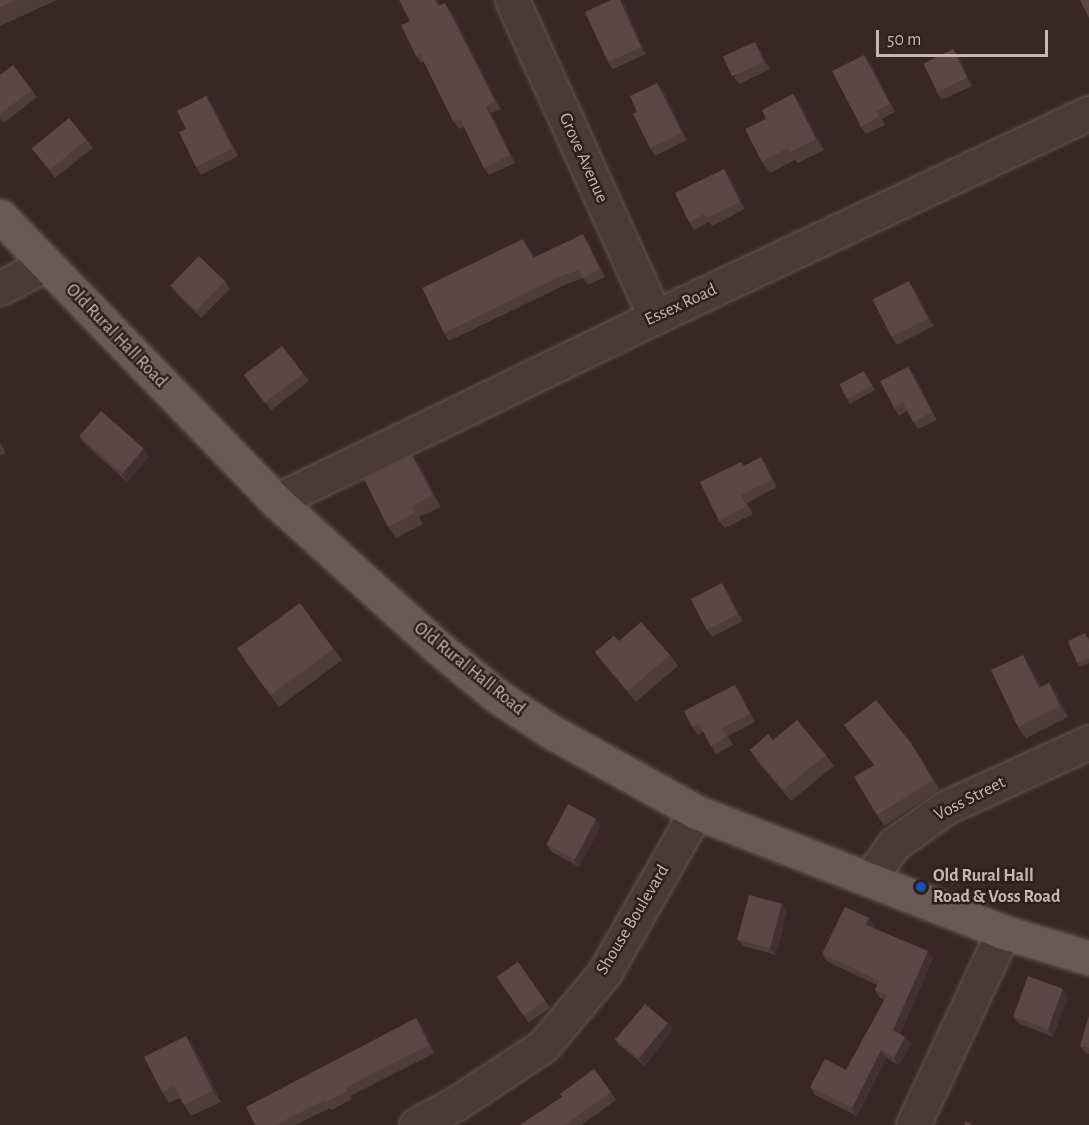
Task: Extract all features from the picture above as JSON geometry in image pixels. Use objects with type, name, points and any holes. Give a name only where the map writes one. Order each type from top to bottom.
[{"type":"main road","name":"Old Rural Hall Road","points":[[0,216],[276,501],[440,649],[497,696],[559,736],[696,812],[1003,932],[1089,958]]},
{"type":"street","name":"Grove Avenue","points":[[512,0],[655,317]]},
{"type":"street","name":"Essex Road","points":[[276,501],[655,317],[1089,113]]},
{"type":"street","points":[[0,288],[46,264]]},
{"type":"street","name":"Voss Street","points":[[869,879],[894,844],[945,808],[1089,741]]},
{"type":"street","name":"Shouse Boulevard","points":[[416,1125],[455,1104],[543,1046],[604,972],[696,812]]},
{"type":"street","points":[[913,1125],[1003,932]]},
{"type":"building","points":[[0,0],[16,0],[0,7]]},
{"type":"building","points":[[399,0],[435,0],[438,6],[445,3],[495,101],[486,106],[510,155],[484,168],[460,119],[453,121],[420,54],[416,56],[401,25],[410,21]]},
{"type":"building","points":[[611,0],[620,0],[641,47],[608,62],[585,12]]},
{"type":"building","points":[[1080,0],[1089,0],[1089,18]]},
{"type":"building","points":[[755,42],[764,62],[732,76],[723,56]]},
{"type":"building","points":[[953,49],[967,78],[937,92],[923,63]]},
{"type":"building","points":[[864,55],[890,104],[876,111],[879,117],[861,127],[832,71]]},
{"type":"building","points":[[13,65],[32,90],[0,114],[0,75]]},
{"type":"building","points":[[657,83],[682,133],[650,148],[633,114],[637,112],[630,96]]},
{"type":"building","points":[[793,94],[816,139],[790,152],[788,148],[762,162],[745,129],[766,119],[762,110]]},
{"type":"building","points":[[206,96],[233,148],[196,167],[179,132],[186,129],[177,111]]},
{"type":"building","points":[[69,118],[87,140],[49,170],[32,148]]},
{"type":"building","points":[[724,169],[740,202],[707,218],[704,214],[689,222],[675,193]]},
{"type":"building","points":[[583,234],[600,269],[583,278],[579,270],[561,276],[444,333],[422,288],[523,239],[533,258]]},
{"type":"building","points":[[199,256],[225,281],[196,311],[171,285]]},
{"type":"building","points":[[909,281],[928,318],[892,337],[872,300]]},
{"type":"building","points":[[282,346],[303,374],[265,403],[244,375]]},
{"type":"building","points":[[908,367],[932,412],[913,422],[903,403],[894,408],[880,381]]},
{"type":"building","points":[[864,371],[872,386],[847,399],[839,384]]},
{"type":"building","points":[[101,411],[144,448],[122,473],[79,436]]},
{"type":"building","points":[[412,455],[433,495],[412,506],[415,513],[388,527],[364,479]]},
{"type":"building","points":[[761,457],[772,480],[741,495],[747,506],[719,521],[700,482],[741,462],[744,466]]},
{"type":"building","points":[[722,583],[738,614],[707,630],[691,599]]},
{"type":"building","points":[[300,603],[334,649],[270,695],[237,649]]},
{"type":"building","points":[[641,622],[670,655],[628,691],[595,652],[614,636],[619,641]]},
{"type":"building","points":[[1085,633],[1089,641],[1089,658],[1077,663],[1068,641]]},
{"type":"building","points":[[1023,655],[1039,688],[1049,683],[1060,706],[1018,727],[991,670]]},
{"type":"building","points":[[735,685],[750,714],[722,728],[727,737],[711,746],[699,724],[692,727],[684,711]]},
{"type":"building","points":[[876,700],[911,743],[933,780],[877,815],[854,777],[874,765],[844,725]]},
{"type":"building","points":[[797,720],[826,755],[783,790],[750,750],[768,734],[773,740]]},
{"type":"building","points":[[568,804],[596,819],[575,860],[546,845]]},
{"type":"building","points":[[749,895],[782,904],[770,948],[737,939]]},
{"type":"building","points":[[845,907],[869,918],[866,925],[928,951],[893,1030],[905,1037],[894,1058],[881,1050],[852,1108],[810,1087],[825,1059],[846,1070],[887,995],[875,990],[879,981],[822,954]]},
{"type":"building","points":[[518,962],[545,1001],[524,1015],[497,977]]},
{"type":"building","points":[[1028,976],[1063,989],[1048,1029],[1013,1016]]},
{"type":"building","points":[[645,1004],[668,1023],[638,1059],[615,1039]]},
{"type":"building","points":[[1089,1016],[1089,1048],[1080,1046]]},
{"type":"building","points":[[416,1018],[429,1045],[345,1088],[347,1091],[326,1102],[325,1100],[275,1125],[255,1125],[246,1107]]},
{"type":"building","points":[[186,1036],[213,1091],[184,1105],[174,1086],[162,1092],[144,1057]]},
{"type":"building","points":[[594,1069],[611,1092],[565,1125],[520,1125],[562,1097],[560,1094]]},
{"type":"place","name":"Old Rural Hall Road & Voss Road","points":[[921,887]]}]
